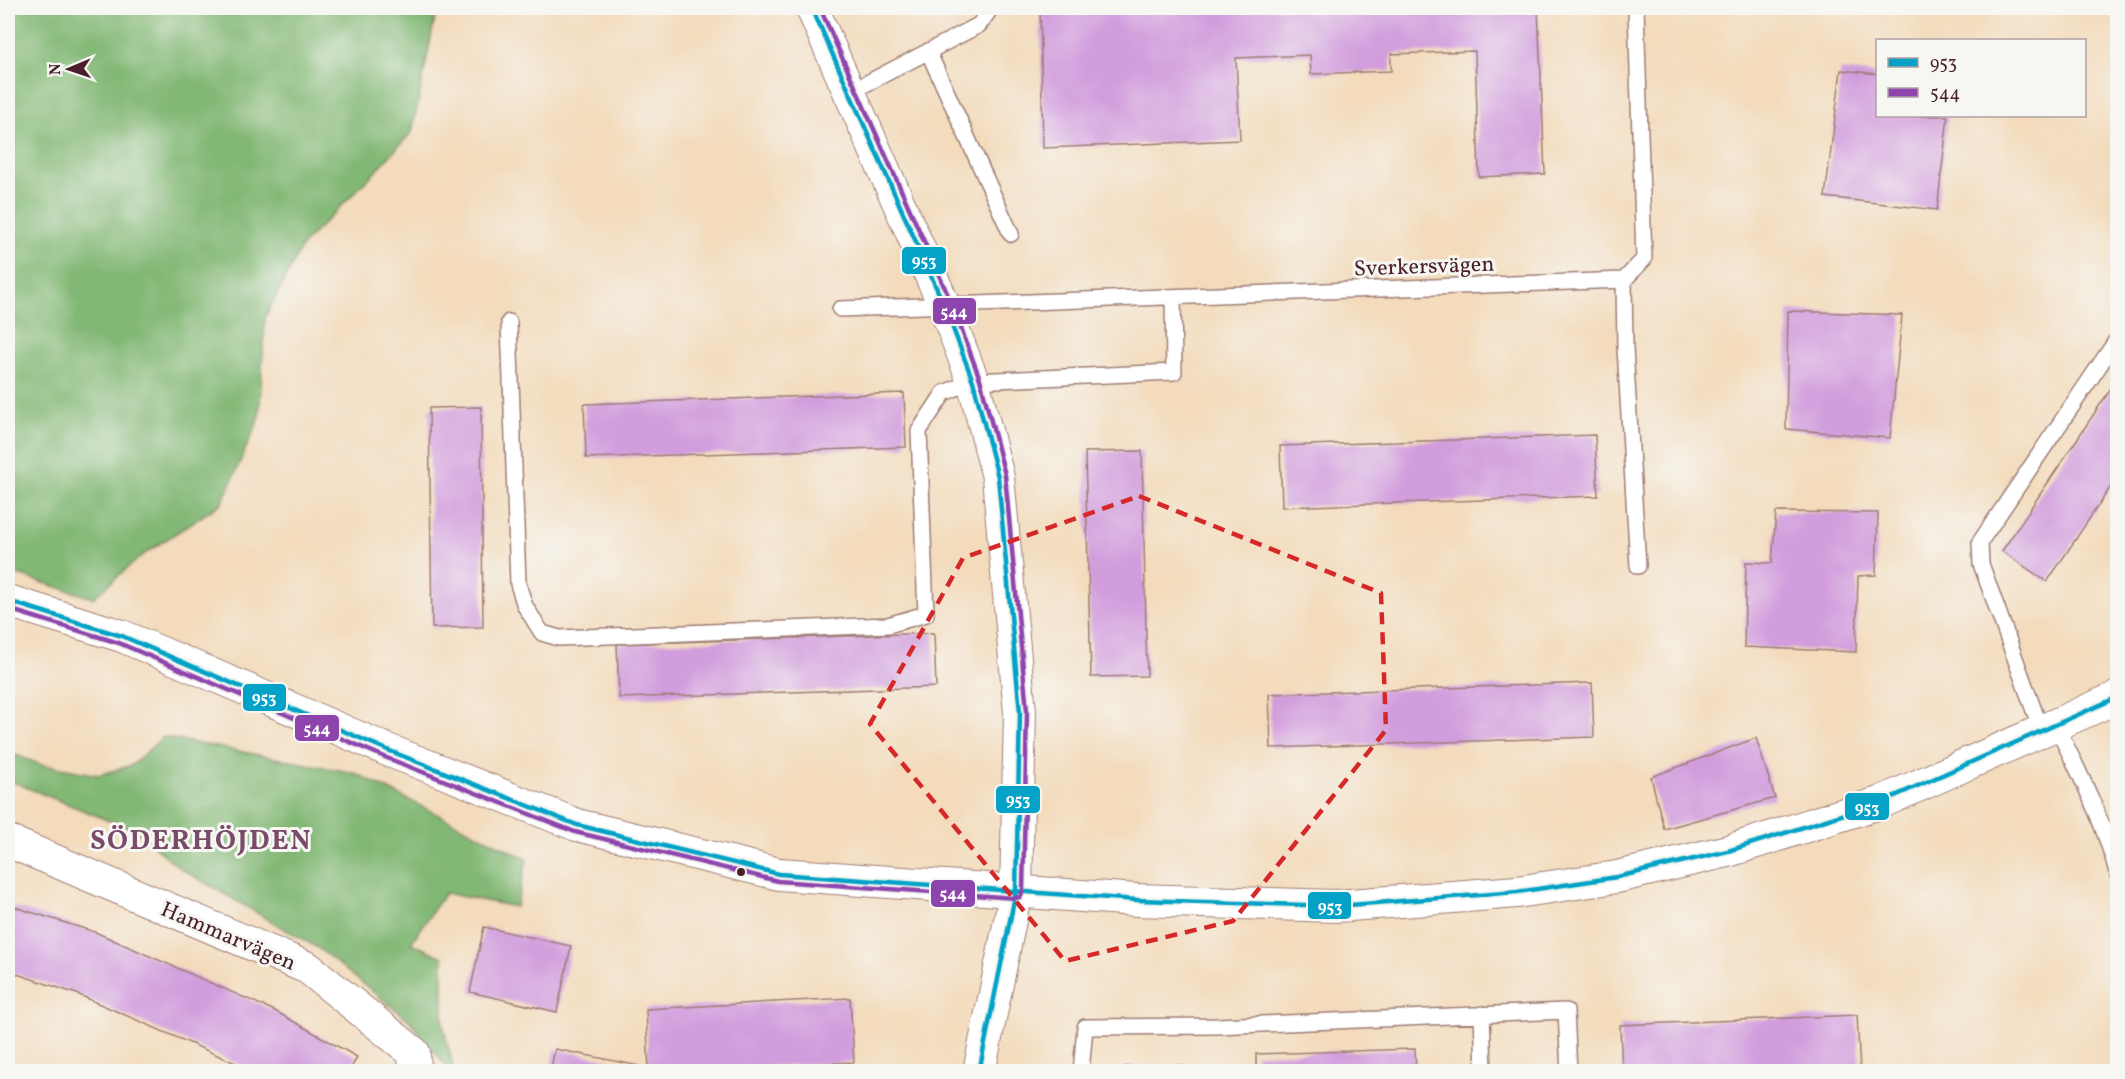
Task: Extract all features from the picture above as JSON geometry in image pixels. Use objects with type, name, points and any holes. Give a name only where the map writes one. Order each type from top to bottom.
[{"type":"street","points":[[812,8],[944,305],[973,381],[998,477],[1020,712],[1016,891],[979,1071]]},
{"type":"street","points":[[8,601],[122,636],[390,751],[577,825],[779,874],[1137,900],[1337,906],[1517,892],[1617,877],[1728,851],[1833,819],[1879,802],[2118,697]]},
{"type":"street","name":"Hammarvägen","points":[[8,842],[308,968],[414,1053],[415,1071]]},
{"type":"lane","points":[[850,92],[979,25],[991,8]]},
{"type":"lane","points":[[1636,8],[1644,260],[1624,280],[1625,348],[1638,566]]},
{"type":"lane","points":[[928,51],[1011,234]]},
{"type":"lane","name":"Sverkersvägen","points":[[840,309],[1624,280]]},
{"type":"lane","points":[[509,322],[518,584],[525,606],[542,633],[559,638],[888,625],[926,614],[919,431],[944,393],[973,381],[1174,372],[1173,297]]},
{"type":"lane","points":[[2118,338],[1980,542],[1981,564],[2048,727],[2069,753],[2109,841],[2118,875]]},
{"type":"lane","points":[[1081,1071],[1085,1027],[1217,1026],[1566,1011],[1569,1071]]},
{"type":"lane","points":[[1482,1014],[1484,1071]]},
{"type":"highlighted area","points":[[1139,496],[1381,593],[1386,730],[1233,921],[1065,961],[870,724],[963,558]]},
{"type":"green space","points":[[8,8],[437,8],[412,132],[303,244],[265,317],[259,418],[222,503],[144,554],[93,598],[8,572]]},
{"type":"green space","points":[[163,737],[355,773],[527,859],[516,907],[445,893],[411,943],[443,957],[443,1025],[454,1071],[450,1071],[410,1021],[318,948],[181,869],[137,832],[8,780],[8,752],[39,764],[99,775],[132,765]]},
{"type":"building","points":[[1040,8],[1538,8],[1545,174],[1479,177],[1475,51],[1391,54],[1391,71],[1311,74],[1310,55],[1236,58],[1240,140],[1043,148]]},
{"type":"building","points":[[1841,70],[1876,74],[1876,117],[1948,117],[1937,210],[1825,197]]},
{"type":"building","points":[[1788,311],[1902,315],[1890,438],[1786,429]]},
{"type":"building","points":[[2118,378],[2118,476],[2047,582],[2002,551]]},
{"type":"building","points":[[904,393],[906,447],[586,458],[584,404]]},
{"type":"building","points":[[481,407],[483,627],[432,628],[429,408]]},
{"type":"building","points":[[1595,435],[1598,496],[1282,507],[1280,446]]},
{"type":"building","points":[[1142,451],[1147,676],[1091,677],[1085,452]]},
{"type":"building","points":[[1776,512],[1878,513],[1876,575],[1858,576],[1856,652],[1744,647],[1746,562],[1772,563]]},
{"type":"building","points":[[934,633],[936,687],[619,698],[617,644]]},
{"type":"building","points":[[1592,683],[1594,737],[1271,748],[1269,694]]},
{"type":"building","points":[[1756,738],[1775,798],[1664,829],[1651,777]]},
{"type":"building","points":[[8,905],[95,932],[275,1011],[357,1057],[349,1072],[256,1072],[77,994],[8,971]]},
{"type":"building","points":[[484,927],[571,946],[557,1012],[470,992]]},
{"type":"building","points":[[850,998],[854,1062],[649,1072],[646,1009]]},
{"type":"building","points":[[1857,1015],[1860,1072],[1622,1072],[1620,1025]]},
{"type":"building","points":[[555,1049],[640,1066],[639,1072],[550,1072]]},
{"type":"building","points":[[1415,1049],[1416,1072],[1256,1072],[1256,1054]]},
{"type":"building","points":[[1182,1065],[1182,1072],[1125,1072],[1125,1067]]},
{"type":"transit line","name":"953","points":[[812,8],[944,305],[973,381],[998,477],[1020,712],[1016,891],[979,1072]]},
{"type":"transit line","name":"544","points":[[8,609],[119,643],[387,758],[575,832],[778,881],[1020,897],[1023,891],[1027,711],[1005,475],[980,379],[951,302],[820,8]]},
{"type":"transit line","name":"953","points":[[8,601],[122,636],[390,751],[577,825],[779,874],[1137,900],[1337,906],[1517,892],[1617,877],[1728,851],[1879,803],[2118,697]]},
{"type":"district","name":"SÖDERHÖJDEN","points":[[201,839]]}]
